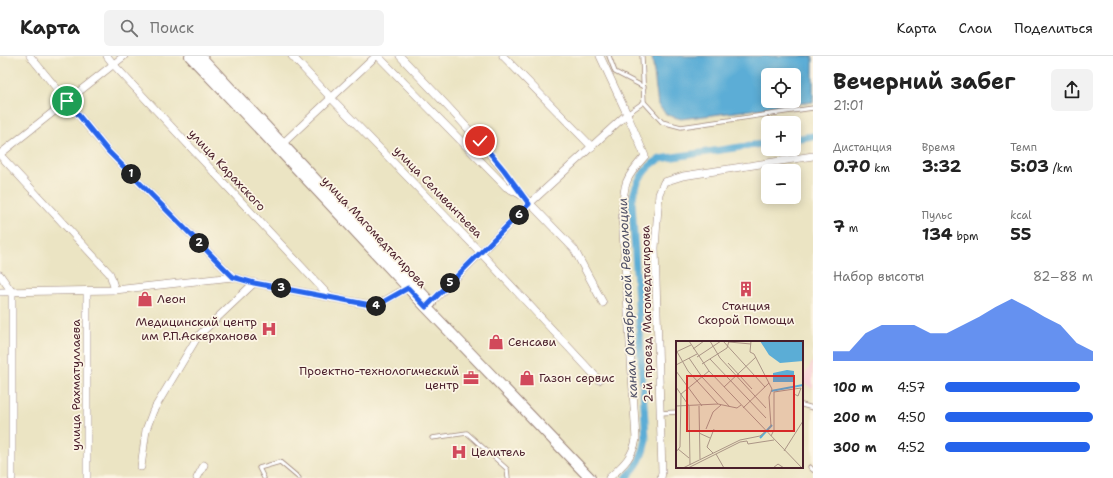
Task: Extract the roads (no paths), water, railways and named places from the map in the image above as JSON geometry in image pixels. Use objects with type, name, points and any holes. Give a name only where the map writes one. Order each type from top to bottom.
[{"type":"main road","name":"улица Магомедтагирова","points":[[190,56],[281,146]]},
{"type":"main road","name":"улица Магомедтагирова","points":[[200,56],[281,146],[590,478]]},
{"type":"main road","name":"улица Магомедтагирова","points":[[429,305],[598,478]]},
{"type":"street","points":[[30,56],[108,151],[233,277]]},
{"type":"street","name":"улица Карахского","points":[[106,56],[331,298]]},
{"type":"street","points":[[115,290],[110,274],[0,154],[124,56]]},
{"type":"street","name":"улица Селивантьева","points":[[292,56],[480,252],[599,380]]},
{"type":"street","points":[[281,146],[377,56],[506,187],[523,196]]},
{"type":"street","points":[[400,56],[480,141],[529,204],[574,249],[603,303]]},
{"type":"street","points":[[504,56],[592,147]]},
{"type":"street","points":[[600,56],[645,156],[627,178],[624,190],[622,216],[636,439],[632,454],[628,460],[609,478]]},
{"type":"street","points":[[429,305],[529,204],[627,114]]},
{"type":"street","name":"2-й проезд Магомедтагирова","points":[[661,478],[655,248],[659,194],[664,182],[683,176],[813,156]]},
{"type":"street","points":[[0,275],[12,292],[12,478]]},
{"type":"street","points":[[0,292],[115,290],[233,277],[254,283],[376,306],[410,285]]},
{"type":"street","points":[[141,467],[146,430],[153,411],[198,336],[254,283]]},
{"type":"street","name":"улица Рахматуллаева","points":[[87,291],[87,478]]},
{"type":"street","points":[[197,478],[204,465]]},
{"type":"lane","points":[[609,56],[615,72],[644,87]]},
{"type":"lane","points":[[642,56],[644,102],[662,122],[681,127],[813,108]]},
{"type":"lane","points":[[627,114],[644,102]]},
{"type":"lane","points":[[803,405],[813,408]]},
{"type":"lane","points":[[660,413],[676,412]]},
{"type":"lane","points":[[432,438],[467,433],[507,469],[508,478]]},
{"type":"lane","points":[[264,478],[259,468],[280,462],[299,478]]},
{"type":"water","points":[[652,56],[813,56],[813,102],[801,104],[801,68],[761,68],[761,108],[766,108],[681,119],[667,115],[658,105]]},
{"type":"waterway","name":"канал Октябрьской Революции","points":[[801,138],[813,136]]},
{"type":"waterway","name":"канал Октябрьской Революции","points":[[626,478],[634,469],[639,460],[646,439],[632,202],[635,189],[644,172],[660,159],[761,144]]},
{"type":"place","name":"Станция Скорой Помощи","points":[[746,289]]},
{"type":"place","name":"Леон","points":[[145,299]]},
{"type":"place","name":"Медицинский центр им Р.П.Аскерханова","points":[[269,329]]},
{"type":"place","name":"Сенсави","points":[[496,342]]},
{"type":"place","name":"Проектно-технологический центр","points":[[471,378]]},
{"type":"place","name":"Газон сервис","points":[[527,378]]},
{"type":"place","name":"Целитель","points":[[459,452]]}]
